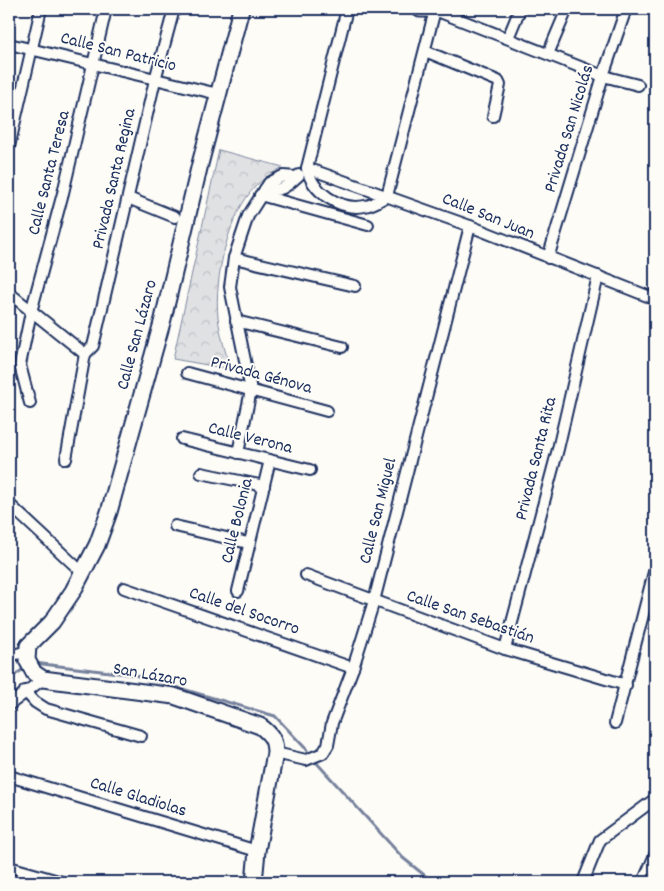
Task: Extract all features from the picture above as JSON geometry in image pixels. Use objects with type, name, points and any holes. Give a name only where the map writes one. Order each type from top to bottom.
[{"type":"main road","name":"Calle San Lázaro","points":[[32,665],[32,640],[52,622],[83,573],[97,545],[109,512],[163,318],[241,9]]},
{"type":"main road","points":[[420,9],[437,10]]},
{"type":"main road","name":"San Lázaro","points":[[32,665],[174,696],[260,726],[272,737],[275,753]]},
{"type":"main road","points":[[254,882],[275,753]]},
{"type":"street","points":[[9,147],[41,9]]},
{"type":"street","name":"Calle Santa Teresa","points":[[30,403],[20,365],[31,312],[94,64],[106,9]]},
{"type":"street","name":"Privada Santa Regina","points":[[66,459],[85,354],[93,346],[155,80],[174,9]]},
{"type":"street","points":[[347,9],[307,168],[313,185],[320,193],[345,205],[366,206],[387,196],[437,10],[603,76],[638,85]]},
{"type":"street","points":[[508,38],[520,9]]},
{"type":"street","points":[[548,54],[567,9]]},
{"type":"street","name":"Privada San Nicolás","points":[[548,258],[603,76],[626,9]]},
{"type":"street","name":"Calle San Patricio","points":[[9,44],[218,94]]},
{"type":"street","points":[[425,51],[498,82],[500,86],[493,116]]},
{"type":"street","points":[[262,192],[275,192],[288,186],[307,168]]},
{"type":"street","name":"Calle San Juan","points":[[307,168],[470,226],[655,299]]},
{"type":"street","points":[[262,192],[368,225]]},
{"type":"street","points":[[238,453],[250,390],[230,286],[234,258],[245,223],[262,192]]},
{"type":"street","points":[[128,198],[175,217]]},
{"type":"street","name":"Calle San Miguel","points":[[275,753],[306,760],[323,753],[328,744],[332,723],[353,668],[374,601],[470,226]]},
{"type":"street","points":[[234,258],[355,286]]},
{"type":"street","name":"Privada Santa Rita","points":[[505,649],[558,449],[598,276]]},
{"type":"street","points":[[9,293],[85,354]]},
{"type":"street","points":[[236,321],[342,347]]},
{"type":"street","name":"Privada Génova","points":[[187,373],[327,411]]},
{"type":"street","name":"Calle Verona","points":[[182,439],[310,470]]},
{"type":"street","name":"Calle Bolonia","points":[[238,591],[248,543],[270,460]]},
{"type":"street","points":[[201,473],[264,486]]},
{"type":"street","points":[[9,504],[83,573]]},
{"type":"street","points":[[176,526],[248,543]]},
{"type":"street","points":[[615,723],[655,568]]},
{"type":"street","name":"Calle San Sebastián","points":[[306,575],[505,649],[626,685]]},
{"type":"street","name":"Calle del Socorro","points":[[124,588],[353,668]]},
{"type":"street","points":[[9,656],[32,665],[25,691],[9,705]]},
{"type":"street","points":[[25,691],[35,702],[46,709],[141,736]]},
{"type":"street","name":"Calle Gladiolas","points":[[9,776],[258,851]]},
{"type":"street","points":[[582,882],[600,840],[655,799]]},
{"type":"street","points":[[643,882],[655,855]]},
{"type":"street","points":[[9,867],[62,882]]},
{"type":"green space","points":[[219,150],[283,167],[261,181],[245,199],[230,230],[225,248],[218,284],[217,301],[220,330],[230,369],[173,359]]},
{"type":"waterway","points":[[34,663],[135,675],[275,716],[307,750]]},
{"type":"waterway","points":[[9,679],[22,670]]},
{"type":"waterway","points":[[315,761],[403,858],[433,882]]}]
